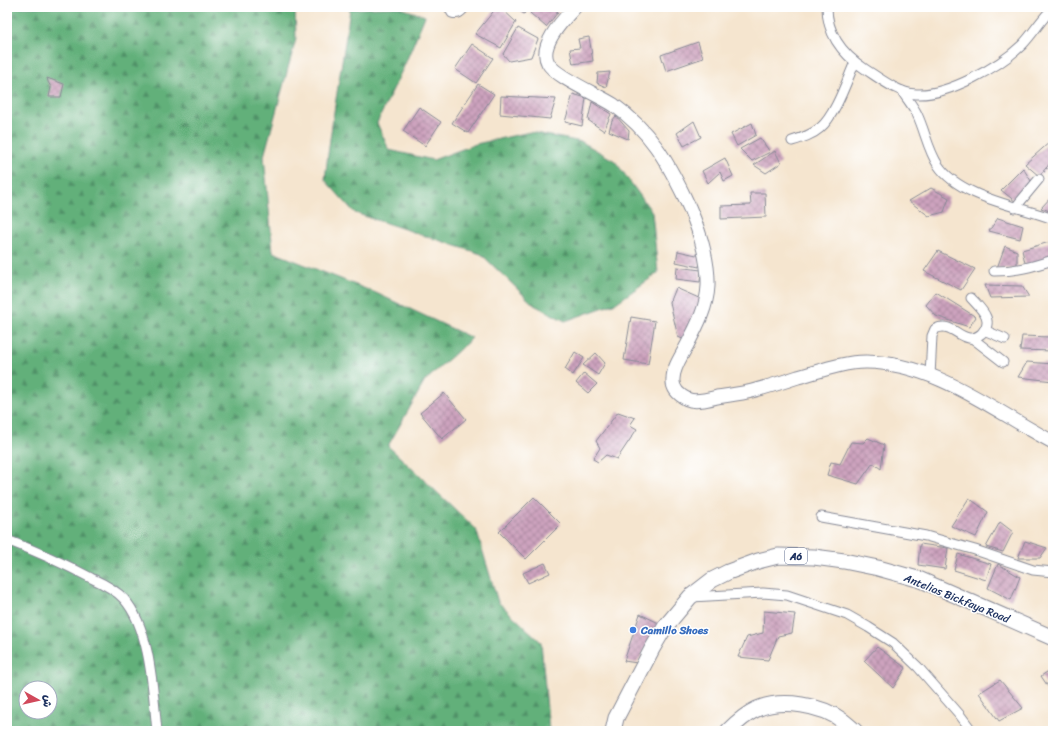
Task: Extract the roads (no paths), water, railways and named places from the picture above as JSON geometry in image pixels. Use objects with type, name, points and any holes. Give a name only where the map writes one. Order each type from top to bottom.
[{"type":"highway","name":"Antelias Bickfaya Road","points":[[613,731],[616,718],[652,649],[675,613],[690,598],[712,580],[728,572],[758,561],[778,556],[814,557],[878,568],[921,580],[1053,638]]},
{"type":"highway","points":[[728,731],[758,708],[778,703],[798,704],[818,708],[842,720],[855,731]]},
{"type":"main road","points":[[575,7],[555,30],[549,41],[545,52],[547,63],[554,70],[612,104],[626,114],[650,138],[673,173],[694,218],[702,243],[707,270],[708,286],[706,304],[700,320],[680,358],[674,373],[672,380],[674,388],[679,394],[691,401],[712,398],[751,391],[831,367],[865,362],[904,367],[957,387],[1053,442]]},
{"type":"street","points":[[449,7],[452,13],[456,14],[460,13],[465,7]]},
{"type":"street","points":[[827,7],[827,15],[831,33],[840,48],[855,62],[902,91],[916,94],[932,93],[950,88],[978,75],[1020,47],[1053,8]]},
{"type":"street","points":[[792,141],[811,134],[827,122],[833,112],[855,62]]},
{"type":"street","points":[[902,91],[917,114],[938,165],[948,177],[969,189],[1002,204],[1053,219]]},
{"type":"street","points":[[1015,208],[1039,179]]},
{"type":"street","points":[[994,271],[1010,271],[1029,268],[1053,260]]},
{"type":"street","points":[[970,298],[986,315],[987,323],[984,330],[972,338]]},
{"type":"street","points":[[930,376],[932,336],[935,329],[942,327],[950,328],[966,337],[972,338],[1003,362]]},
{"type":"street","points":[[984,330],[1005,340]]},
{"type":"street","points":[[821,517],[926,536],[975,550],[1033,570],[1053,572]]},
{"type":"street","points":[[7,540],[38,552],[78,571],[105,585],[124,598],[142,630],[152,680],[157,731]]},
{"type":"street","points":[[690,598],[763,593],[781,595],[810,602],[847,616],[868,627],[898,648],[918,667],[972,731]]},
{"type":"place","name":"Camillo Shoes","points":[[633,630]]}]
